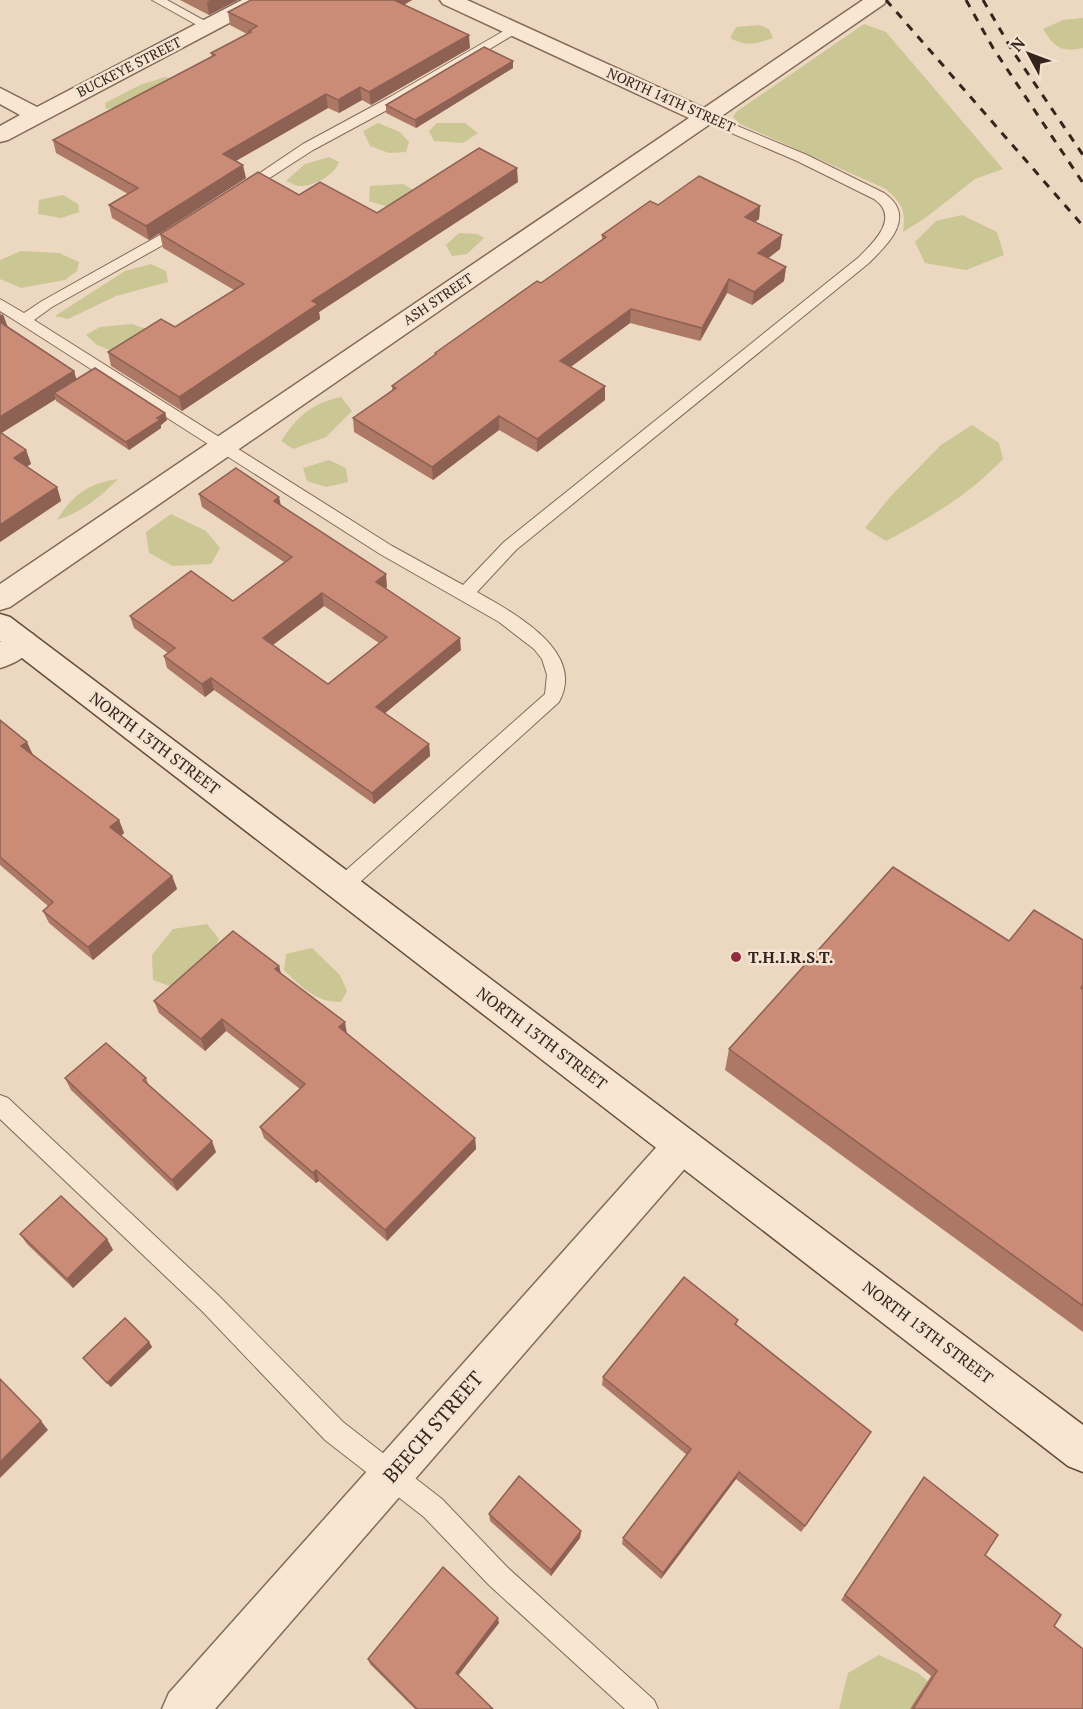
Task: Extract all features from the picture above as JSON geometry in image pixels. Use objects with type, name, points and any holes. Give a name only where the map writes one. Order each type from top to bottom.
[{"type":"street","name":"BUCKEYE STREET","points":[[0,135],[258,0]]},
{"type":"street","name":"NORTH 14TH STREET","points":[[450,0],[706,117]]},
{"type":"street","name":"ASH STREET","points":[[0,599],[876,0]]},
{"type":"street","points":[[0,95],[36,116]]},
{"type":"street","name":"NORTH 13TH STREET","points":[[7,641],[342,886],[1083,1451]]},
{"type":"street","name":"BEECH STREET","points":[[185,1709],[682,1144]]},
{"type":"lane","points":[[158,0],[208,26]]},
{"type":"lane","points":[[235,194],[308,147],[395,100],[514,29]]},
{"type":"lane","name":"NORTH 14TH STREET","points":[[464,596],[510,546],[864,260],[882,241],[892,223],[893,214],[890,204],[879,196],[802,158],[706,117]]},
{"type":"lane","points":[[24,320],[199,217]]},
{"type":"lane","points":[[0,304],[419,571],[512,622],[542,646],[556,666],[558,680],[553,697],[342,886]]},
{"type":"lane","points":[[0,1105],[210,1303],[334,1431],[433,1508],[498,1576],[645,1709]]},
{"type":"shaded area","points":[[1083,18],[1083,48],[1069,50],[1059,47],[1043,29],[1063,20]]},
{"type":"shaded area","points":[[864,24],[886,32],[1003,169],[975,179],[924,219],[903,232],[902,207],[886,189],[740,124],[733,117],[736,112]]},
{"type":"shaded area","points":[[759,25],[769,29],[773,38],[751,44],[730,38],[736,27]]},
{"type":"shaded area","points":[[165,77],[173,79],[130,105],[106,109],[105,103],[140,85]]},
{"type":"shaded area","points":[[378,123],[400,132],[409,142],[406,152],[389,153],[370,146],[363,131]]},
{"type":"shaded area","points":[[437,123],[465,123],[478,133],[463,143],[434,141],[429,131]]},
{"type":"shaded area","points":[[329,157],[339,162],[337,167],[323,179],[305,186],[297,186],[286,181],[305,164]]},
{"type":"shaded area","points":[[403,184],[419,193],[392,208],[369,201],[370,186]]},
{"type":"shaded area","points":[[63,195],[78,204],[79,212],[61,218],[38,214],[39,200]]},
{"type":"shaded area","points":[[962,215],[997,232],[1004,255],[966,270],[925,263],[915,242],[936,221]]},
{"type":"shaded area","points":[[459,233],[477,234],[484,238],[467,254],[452,256],[446,245]]},
{"type":"shaded area","points":[[21,251],[59,253],[79,262],[77,271],[65,280],[21,288],[0,279],[0,260]]},
{"type":"shaded area","points":[[151,264],[166,271],[168,282],[116,296],[68,319],[55,316],[125,271]]},
{"type":"shaded area","points":[[132,324],[149,330],[117,353],[97,345],[86,335],[100,327]]},
{"type":"shaded area","points":[[341,397],[352,411],[326,437],[293,449],[281,441],[306,412],[321,403]]},
{"type":"shaded area","points":[[972,425],[999,443],[1003,459],[990,472],[948,505],[886,541],[865,528],[890,497],[941,445]]},
{"type":"shaded area","points":[[329,460],[346,468],[348,482],[326,487],[307,481],[303,468]]},
{"type":"shaded area","points":[[118,479],[90,503],[75,513],[57,520],[75,497],[82,492],[98,484]]},
{"type":"shaded area","points":[[171,514],[206,531],[220,548],[211,564],[173,566],[149,553],[146,532]]},
{"type":"shaded area","points":[[207,924],[219,939],[211,957],[172,987],[153,980],[152,955],[173,929]]},
{"type":"shaded area","points":[[312,948],[340,975],[347,991],[341,1002],[332,1002],[317,997],[284,970],[286,954]]},
{"type":"shaded area","points":[[879,1655],[918,1673],[961,1709],[839,1709],[848,1673]]},
{"type":"building","points":[[251,0],[394,0],[469,35],[369,92],[360,87],[338,100],[326,94],[223,154],[243,165],[146,226],[109,205],[138,188],[53,140],[215,55],[211,53],[251,32],[249,31],[257,26],[228,12]]},
{"type":"building","points":[[484,47],[513,61],[415,120],[386,105]]},
{"type":"building","points":[[479,148],[517,168],[312,301],[318,304],[179,397],[108,352],[161,319],[175,327],[244,284],[160,234],[258,172],[299,195],[320,182],[377,213]]},
{"type":"building","points":[[699,176],[760,206],[745,217],[782,235],[758,253],[786,267],[754,292],[729,279],[702,328],[631,309],[560,361],[605,386],[537,439],[499,416],[432,467],[353,418],[396,388],[392,386],[435,353],[537,281],[541,283],[606,237],[602,235],[650,201],[658,205]]},
{"type":"building","points":[[0,322],[74,371],[0,417]]},
{"type":"building","points":[[95,368],[165,413],[157,418],[160,420],[126,442],[54,393]]},
{"type":"building","points":[[0,432],[26,450],[14,458],[57,487],[0,525]]},
{"type":"building","points":[[236,468],[279,497],[274,501],[386,574],[376,582],[460,638],[376,707],[429,744],[372,793],[211,678],[202,684],[164,656],[175,648],[130,616],[191,571],[233,601],[292,557],[199,494]],"holes":[[[322,593],[387,637],[328,684],[263,638]]]},
{"type":"building","points":[[0,720],[27,742],[21,746],[119,820],[110,827],[172,876],[88,947],[43,911],[53,902],[0,857]]},
{"type":"building","points":[[893,867],[1009,941],[1034,910],[1083,940],[1083,985],[1081,988],[1083,989],[1083,1306],[729,1049]]},
{"type":"building","points":[[233,931],[279,966],[275,969],[345,1022],[339,1027],[475,1138],[385,1230],[316,1170],[313,1173],[260,1127],[305,1084],[222,1019],[201,1039],[154,1001]]},
{"type":"building","points":[[106,1043],[146,1078],[143,1080],[212,1141],[172,1180],[65,1078]]},
{"type":"building","points":[[61,1196],[107,1239],[67,1279],[20,1234]]},
{"type":"building","points":[[684,1277],[738,1320],[735,1324],[871,1432],[805,1526],[739,1472],[663,1573],[623,1538],[691,1449],[603,1377]]},
{"type":"building","points":[[125,1318],[149,1342],[107,1383],[83,1358]]},
{"type":"building","points":[[0,1379],[41,1421],[0,1462]]},
{"type":"building","points":[[519,1476],[581,1531],[551,1570],[489,1514]]},
{"type":"building","points":[[924,1477],[998,1535],[985,1555],[1061,1615],[1054,1626],[1083,1649],[1083,1709],[913,1709],[937,1671],[845,1595]]},
{"type":"building","points":[[443,1567],[498,1618],[456,1673],[493,1709],[417,1709],[368,1659]]},
{"type":"railway","points":[[886,0],[1083,226]]},
{"type":"railway","points":[[966,0],[993,48],[1083,183]]},
{"type":"railway","points":[[983,0],[1012,50],[1083,155]]},
{"type":"place","name":"T.H.I.R.S.T.","points":[[736,957]]}]
